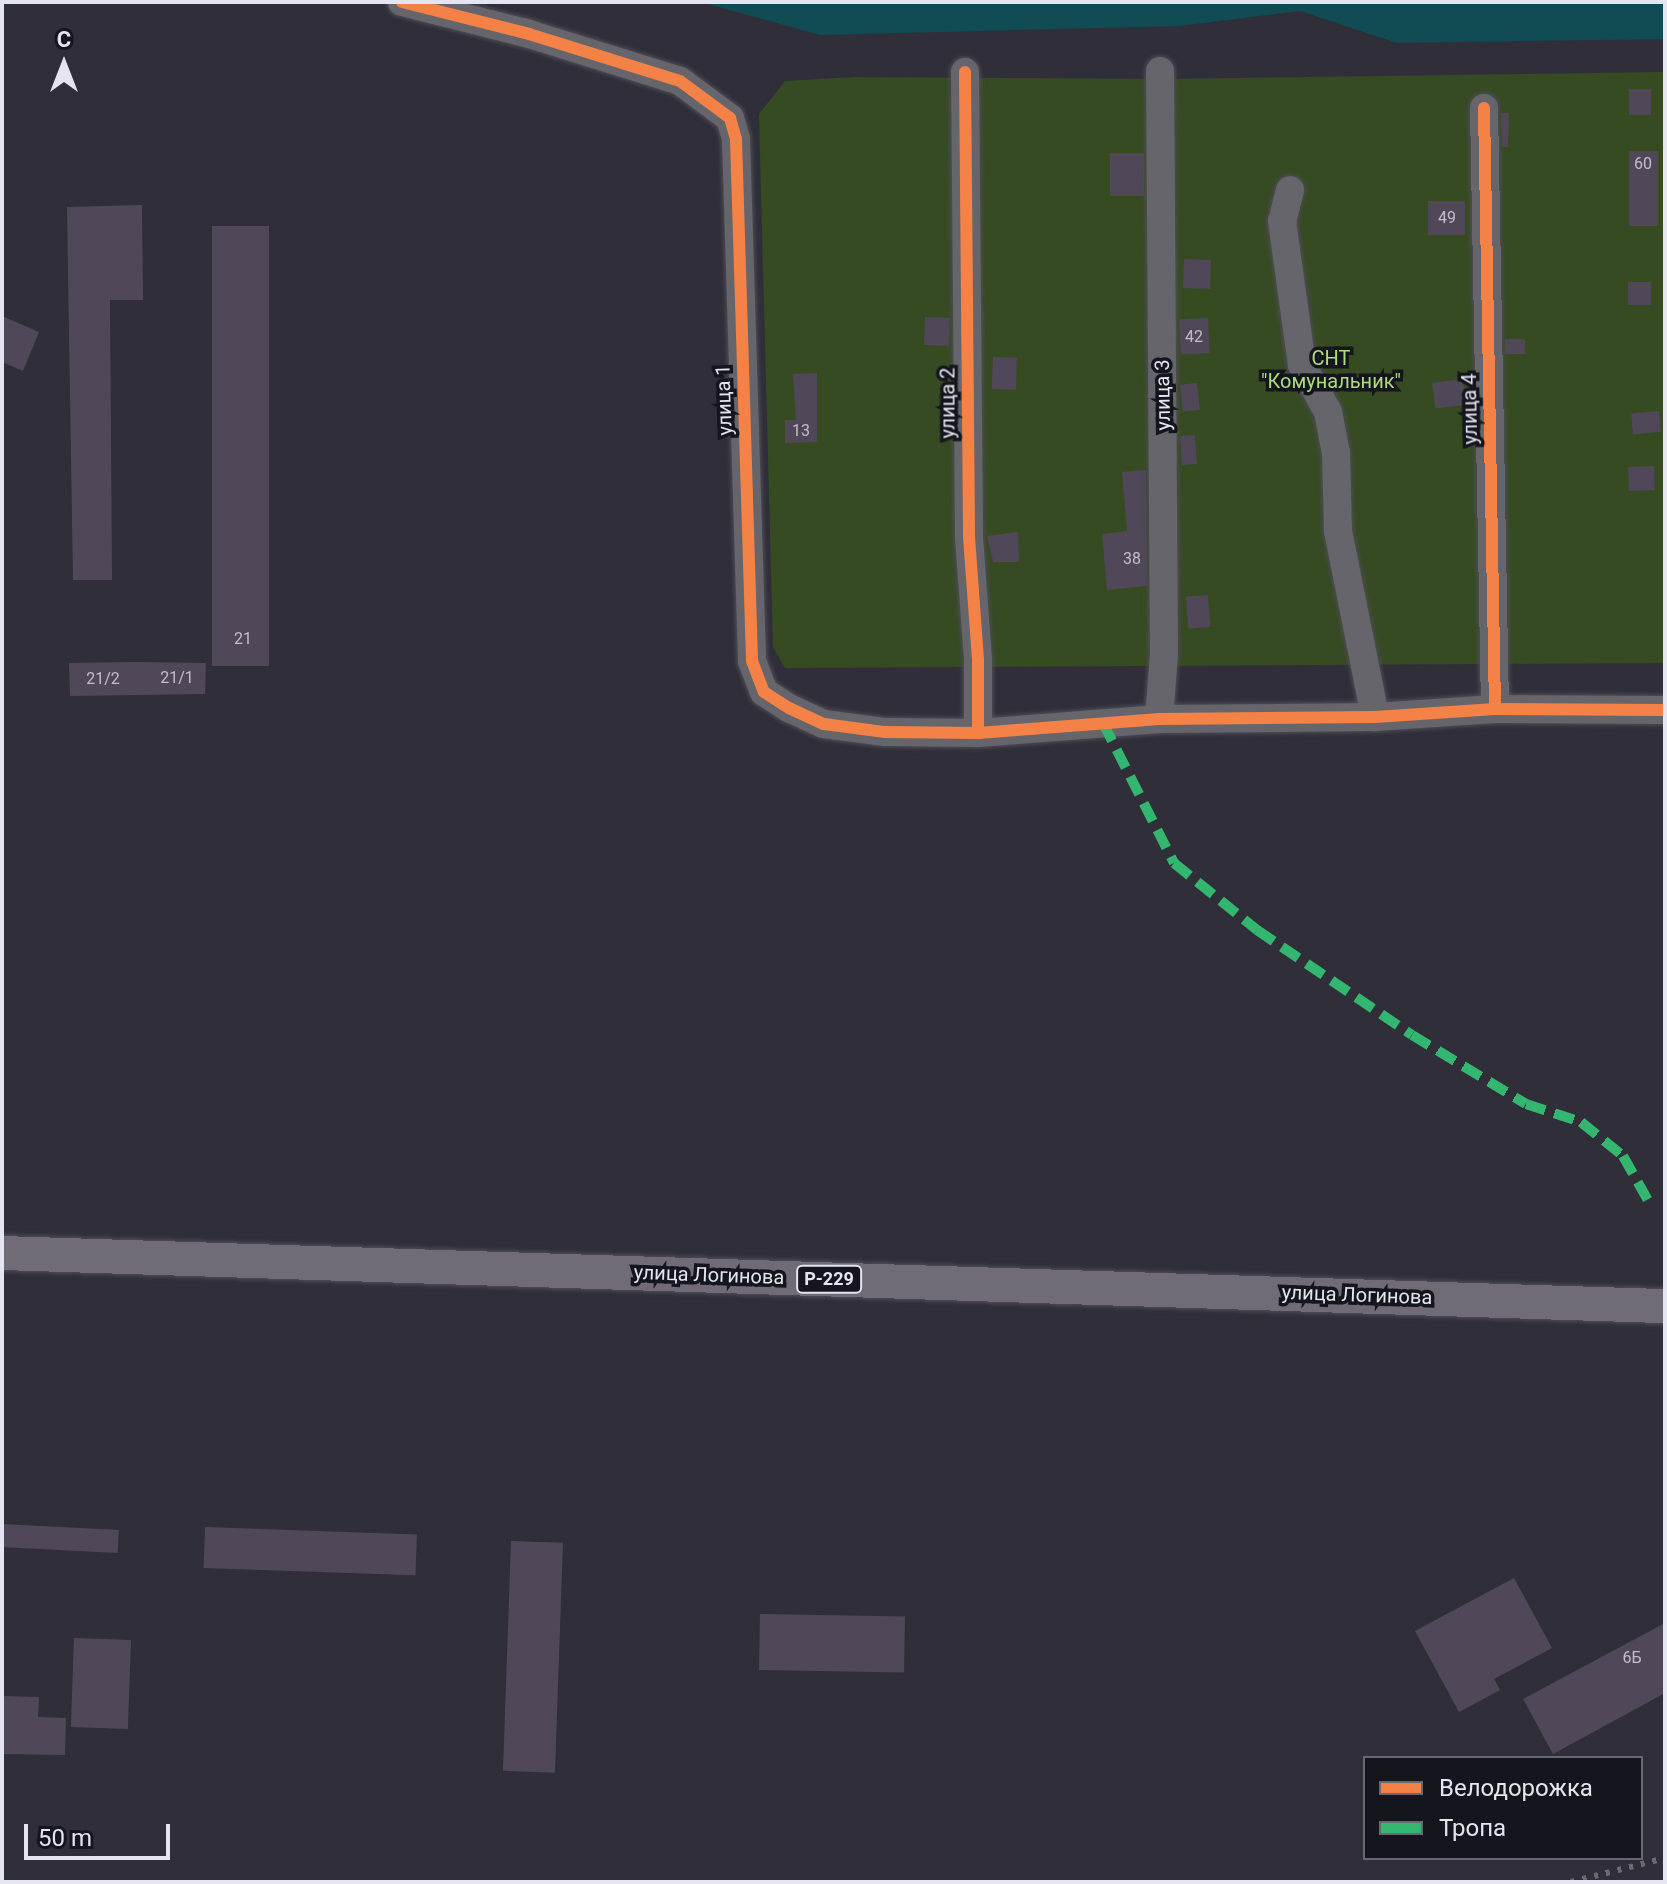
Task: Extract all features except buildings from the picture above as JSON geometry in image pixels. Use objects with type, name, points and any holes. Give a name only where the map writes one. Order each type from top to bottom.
[{"type":"main road","name":"улица Логинова","points":[[2,1253],[1662,1305]]},
{"type":"street","name":"улица 1","points":[[402,2],[529,34],[680,81],[730,118],[736,139],[752,661],[764,692],[824,724],[885,732],[978,733]]},
{"type":"street","name":"улица 3","points":[[1159,719],[1164,654],[1160,71]]},
{"type":"street","name":"улица 2","points":[[965,72],[968,510],[978,661],[978,733]]},
{"type":"street","name":"улица 4","points":[[1484,108],[1495,709]]},
{"type":"street","points":[[1290,190],[1282,221],[1302,365],[1328,412],[1331,426],[1336,453],[1338,531],[1375,717]]},
{"type":"street","points":[[978,733],[1159,719],[1375,717],[1495,709],[1665,710]]},
{"type":"green space","name":"СНТ \"Комунальник\"","points":[[1665,72],[1665,663],[785,668],[773,647],[759,114],[785,81],[856,77],[1163,79]]},
{"type":"water","points":[[701,2],[1665,2],[1665,39],[1397,43],[1300,11],[1180,26],[820,35]]},
{"type":"railway","points":[[1571,1882],[1665,1858]]},
{"type":"marked path","points":[[1103,723],[1174,863],[1257,930],[1412,1035],[1526,1104],[1581,1122],[1623,1156],[1650,1204]]},
{"type":"cycle path","points":[[402,2],[529,34],[680,81],[730,118],[736,139],[752,661],[764,692],[789,708],[824,724],[885,732],[978,733],[1159,719],[1375,717],[1495,709],[1665,710]]},
{"type":"cycle path","points":[[965,72],[969,537],[978,661],[978,733]]},
{"type":"cycle path","points":[[1484,108],[1495,709]]}]
